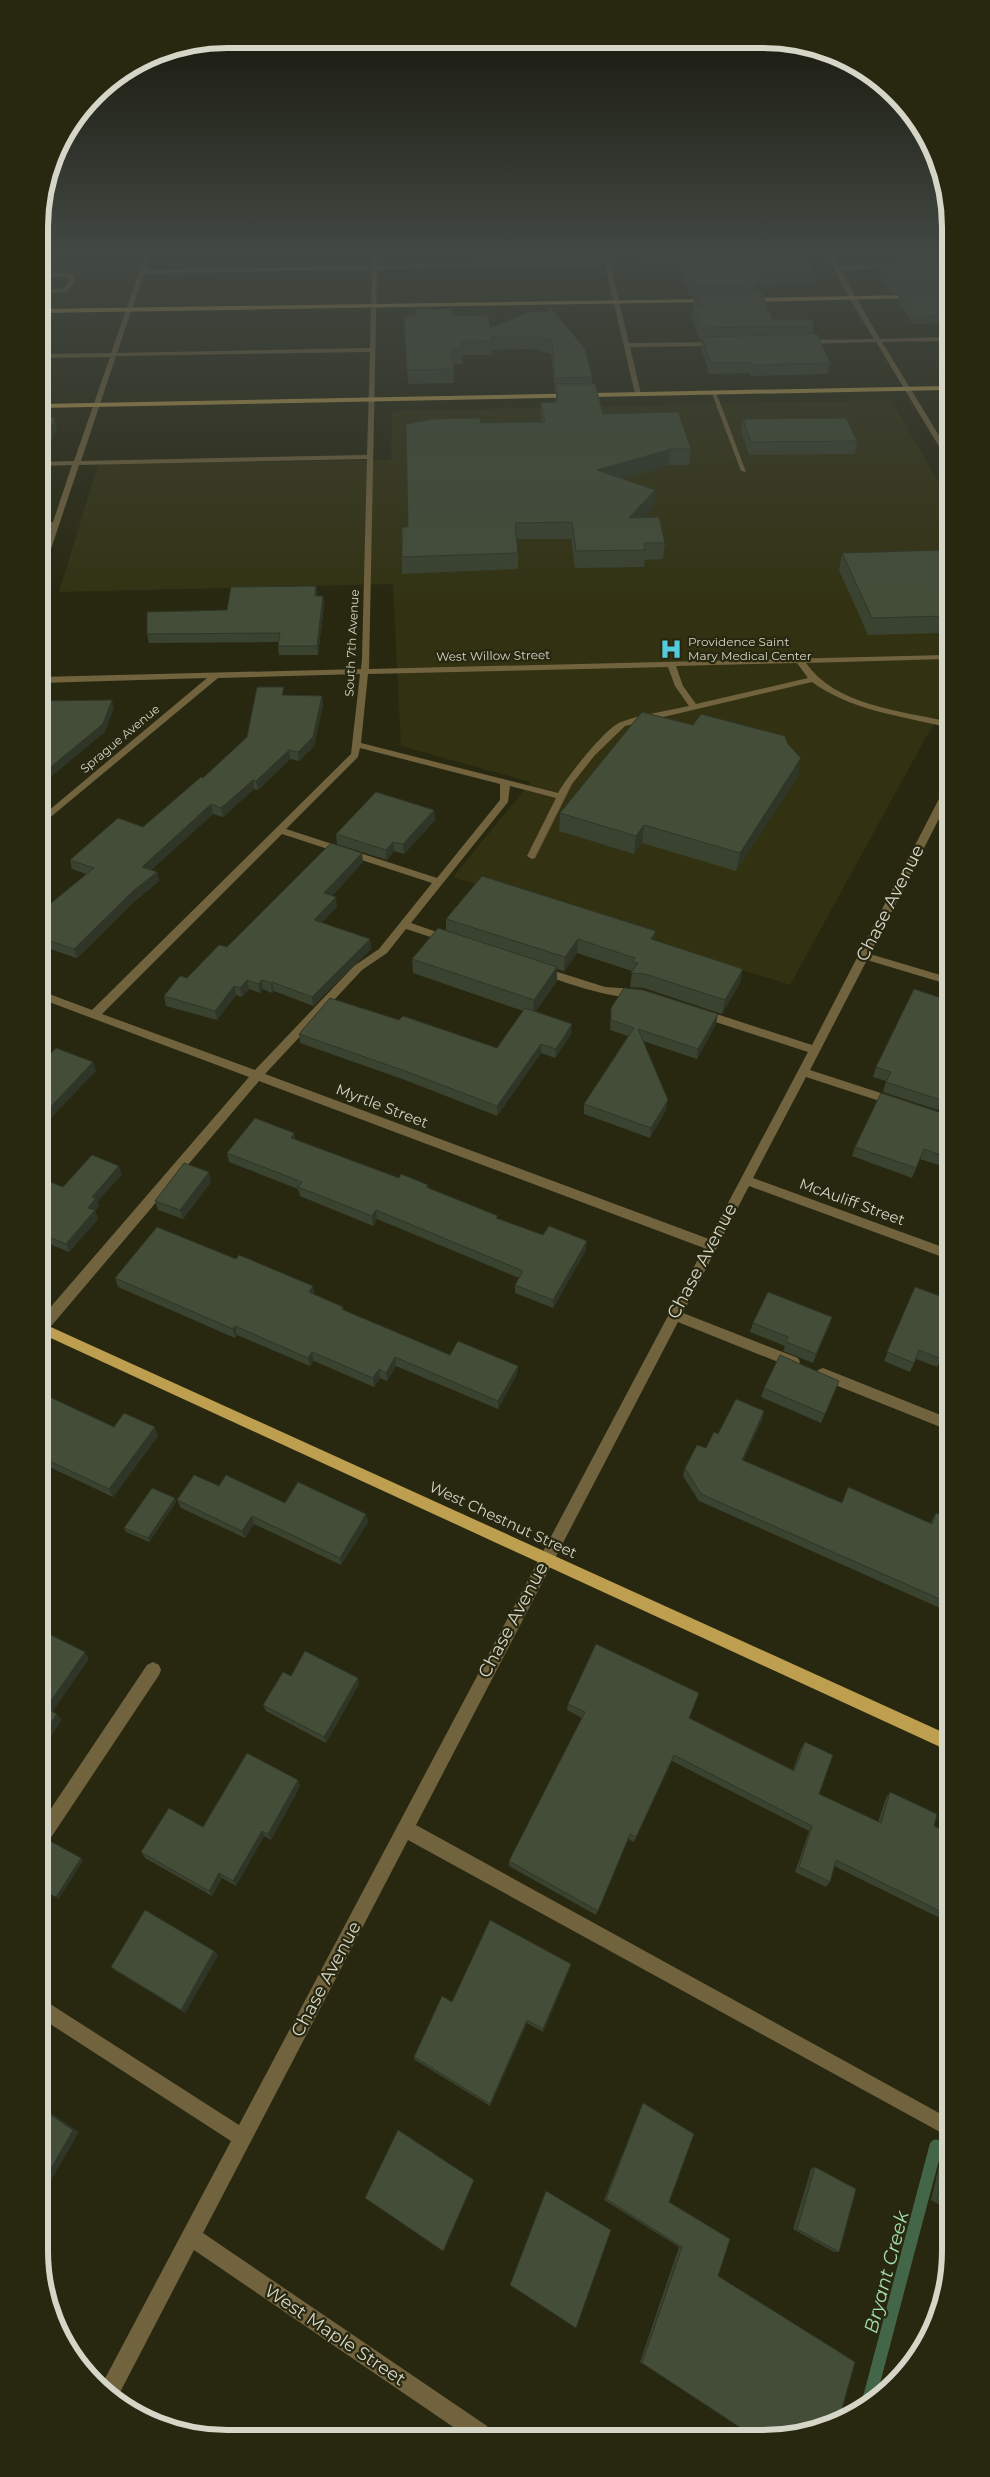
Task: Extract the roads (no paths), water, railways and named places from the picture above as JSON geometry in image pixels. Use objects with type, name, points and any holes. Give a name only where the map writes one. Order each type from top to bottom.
[{"type":"main road","points":[[48,406],[942,388]]},
{"type":"main road","name":"West Chestnut Street","points":[[48,1331],[942,1740]]},
{"type":"street","points":[[48,547],[108,371]]},
{"type":"street","name":"South 7th Avenue","points":[[95,1014],[355,755],[366,671],[373,371]]},
{"type":"street","points":[[633,371],[638,394]]},
{"type":"street","points":[[896,371],[942,442]]},
{"type":"street","points":[[713,392],[744,471]]},
{"type":"street","points":[[48,464],[371,457]]},
{"type":"street","points":[[48,524],[56,524]]},
{"type":"street","name":"West Willow Street","points":[[48,680],[942,657]]},
{"type":"street","points":[[800,661],[814,679],[838,694],[942,723]]},
{"type":"street","points":[[672,664],[679,686],[693,706]]},
{"type":"street","name":"Sprague Avenue","points":[[48,816],[216,675]]},
{"type":"street","points":[[532,856],[568,782],[592,753],[622,724],[814,679]]},
{"type":"street","points":[[356,744],[562,797]]},
{"type":"street","points":[[48,1321],[257,1075],[358,968],[383,951],[505,800],[505,783]]},
{"type":"street","name":"Chase Avenue","points":[[111,2388],[545,1558],[864,956],[942,803]]},
{"type":"street","points":[[280,830],[439,882]]},
{"type":"street","points":[[405,925],[459,943]]},
{"type":"street","points":[[864,956],[942,979]]},
{"type":"street","points":[[532,967],[604,992],[643,994]]},
{"type":"street","name":"Myrtle Street","points":[[48,997],[711,1245]]},
{"type":"street","points":[[690,1009],[814,1050]]},
{"type":"street","points":[[803,1072],[904,1105]]},
{"type":"street","name":"McAuliff Street","points":[[745,1180],[942,1252]]},
{"type":"street","points":[[674,1315],[942,1422]]},
{"type":"street","points":[[48,1827],[153,1670]]},
{"type":"street","points":[[404,1828],[942,2124]]},
{"type":"street","points":[[48,2012],[242,2138]]},
{"type":"street","name":"West Maple Street","points":[[190,2236],[476,2430]]},
{"type":"waterway","name":"Bryant Creek","points":[[870,2394],[936,2146]]},
{"type":"place","name":"Providence Saint Mary Medical Center","points":[[671,649]]}]
